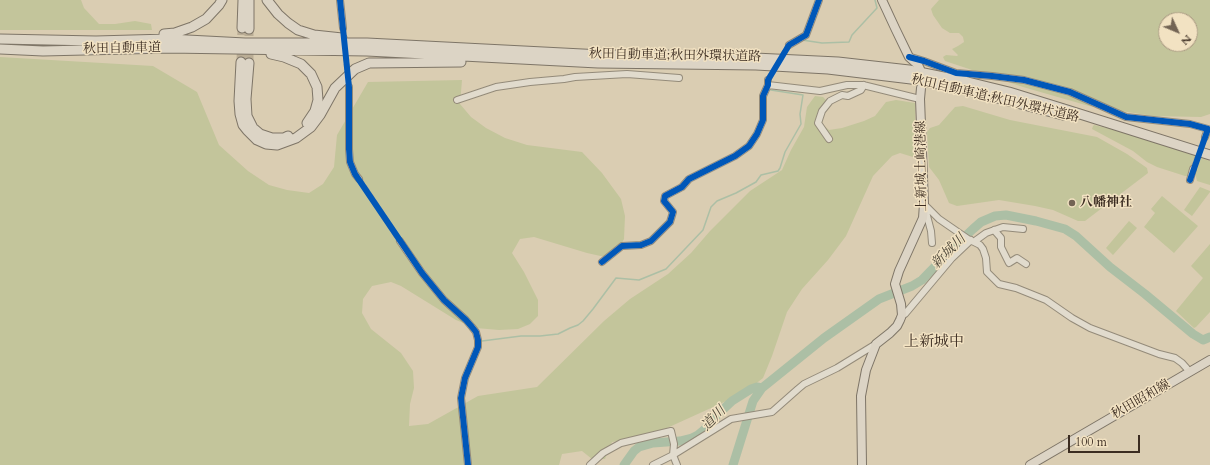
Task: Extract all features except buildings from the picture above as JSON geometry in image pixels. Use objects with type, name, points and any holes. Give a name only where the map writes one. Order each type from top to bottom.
[{"type":"highway","points":[[1,39],[175,33],[192,27],[206,19],[222,0]]},
{"type":"highway","points":[[243,0],[246,29],[249,0]]},
{"type":"highway","points":[[267,0],[278,14],[288,23],[298,30],[314,35],[419,45]]},
{"type":"highway","name":"秋田自動車道","points":[[1,39],[96,41],[168,39],[245,46]]},
{"type":"highway","name":"秋田自動車道;秋田外環状道路","points":[[245,46],[367,43],[602,55],[669,55],[838,62],[901,70],[968,82],[1002,90],[1210,156]]},
{"type":"highway","name":"秋田自動車道","points":[[0,49],[43,51],[245,46]]},
{"type":"highway","name":"秋田自動車道;秋田外環状道路","points":[[245,46],[256,50],[367,51],[598,63],[828,69],[911,79],[956,87],[1111,127],[1144,134]]},
{"type":"highway","points":[[256,50],[284,57],[301,64],[312,74],[317,87],[318,100],[309,121],[298,131],[284,138],[272,138],[260,134],[253,128],[247,116],[245,63],[239,108],[244,125],[257,140],[266,144],[277,145],[296,138],[311,127],[320,115],[335,88],[355,69],[368,63],[552,61]]},
{"type":"main road","points":[[882,0],[909,57],[918,65],[920,69]]},
{"type":"main road","name":"上新城土崎港線","points":[[902,315],[901,304],[895,284],[899,271],[923,218],[924,204],[920,99],[921,88]]},
{"type":"main road","points":[[862,465],[861,396],[866,370],[876,344],[897,326],[902,315]]},
{"type":"main road","name":"秋田昭和線","points":[[1030,465],[1210,360]]},
{"type":"street","points":[[340,0],[343,28]]},
{"type":"street","points":[[789,45],[806,35],[819,0]]},
{"type":"street","points":[[909,57],[924,61],[956,74],[1024,80],[1070,92],[1126,117],[1190,124],[1208,129],[1205,137]]},
{"type":"street","points":[[457,100],[496,87],[575,77],[627,74],[679,78]]},
{"type":"street","points":[[602,262],[622,246],[641,245],[651,241],[670,222],[673,212],[664,201],[665,196],[682,187],[689,179],[736,156],[749,146],[758,134],[763,120],[763,96],[768,83],[820,91],[847,85],[864,85],[920,99]]},
{"type":"street","points":[[829,139],[818,123],[822,111],[830,101],[842,95],[848,96],[861,90],[864,85]]},
{"type":"street","points":[[349,87],[350,162],[359,179]]},
{"type":"street","points":[[1190,180],[1193,169]]},
{"type":"street","points":[[924,204],[939,219],[980,245],[986,258],[987,272],[999,284],[1016,288],[1046,300],[1072,318],[1090,328],[1159,354],[1175,358],[1190,372]]},
{"type":"street","points":[[924,204],[931,231],[932,243]]},
{"type":"street","points":[[902,315],[905,314],[952,258],[972,240],[1003,227],[1023,229]]},
{"type":"street","points":[[994,230],[1001,238],[1001,247],[1009,263],[1017,258],[1026,264]]},
{"type":"street","points":[[400,242],[432,286],[476,332],[478,347],[465,378],[461,398],[468,465]]},
{"type":"street","points":[[654,465],[731,419],[772,412],[804,384],[837,368],[876,344]]},
{"type":"street","points":[[590,465],[603,453],[620,443],[672,431],[674,444],[673,455],[676,465]]},
{"type":"green space","points":[[0,0],[81,0],[84,8],[99,24],[115,24],[135,21],[151,24],[152,30],[0,30]]},
{"type":"green space","points":[[939,0],[1210,0],[1210,114],[1201,117],[1153,116],[1089,106],[1023,87],[945,61],[943,57],[946,55],[958,55],[952,49],[964,42],[963,37],[959,33],[950,33],[942,28],[933,15],[931,9]]},
{"type":"green space","points":[[0,57],[153,66],[197,92],[219,145],[248,171],[269,185],[287,190],[309,193],[323,184],[334,167],[337,135],[368,82],[462,80],[460,104],[471,117],[486,128],[505,138],[527,145],[582,152],[602,173],[621,199],[625,216],[624,239],[617,252],[605,257],[534,237],[520,239],[512,253],[524,272],[538,300],[538,316],[530,324],[518,329],[499,330],[476,328],[456,320],[401,286],[391,282],[372,286],[363,299],[362,313],[371,329],[401,353],[413,371],[414,388],[410,404],[409,426],[428,424],[478,396],[537,387],[604,321],[630,299],[668,274],[691,253],[710,231],[750,191],[782,170],[804,127],[807,107],[815,96],[823,97],[826,100],[822,124],[829,130],[842,128],[875,116],[886,102],[896,100],[915,103],[916,148],[913,157],[900,153],[892,156],[873,176],[846,236],[828,260],[802,289],[787,312],[763,378],[744,393],[667,428],[633,439],[612,442],[605,459],[592,459],[582,451],[562,454],[559,465],[0,465]]},
{"type":"green space","points":[[963,106],[1010,120],[1097,137],[1127,154],[1147,168],[1148,173],[1085,221],[1078,221],[1053,210],[999,200],[957,206],[949,203],[939,180],[929,167],[927,132],[930,128],[939,125],[955,107]]},
{"type":"green space","points":[[1094,125],[1153,141],[1210,161],[1210,185],[1197,181],[1195,173],[1189,171],[1187,176],[1185,176],[1157,167],[1147,162],[1133,151],[1092,129]]},
{"type":"green space","points":[[1200,187],[1210,192],[1192,216],[1184,210]]},
{"type":"green space","points":[[1162,196],[1198,226],[1174,253],[1144,227],[1155,213],[1151,209]]},
{"type":"green space","points":[[1129,221],[1137,228],[1113,255],[1106,248]]},
{"type":"green space","points":[[1210,244],[1210,312],[1194,328],[1176,311],[1203,278],[1191,266]]},
{"type":"waterway","points":[[802,40],[822,43],[849,42],[852,35],[877,8],[875,0]]},
{"type":"waterway","points":[[482,341],[521,336],[558,334],[578,325],[593,309],[616,278],[639,280],[666,269],[703,230],[711,207],[717,201],[756,182],[761,175],[778,171],[785,152],[801,124],[800,114],[803,95],[769,89]]},
{"type":"waterway","name":"新城川","points":[[733,465],[753,401],[762,388],[824,338],[879,299],[912,286],[922,280],[973,229],[981,222],[995,216],[1006,215],[1065,229],[1076,236],[1110,267],[1193,334],[1203,340],[1210,337]]},
{"type":"waterway","name":"道川","points":[[624,465],[634,451],[639,447],[653,443],[680,441],[698,435],[732,401],[751,389],[757,387],[762,388]]},
{"type":"tunnel","points":[[241,62],[242,28]]},
{"type":"tunnel","points":[[343,28],[349,87]]},
{"type":"tunnel","points":[[249,29],[249,63]]},
{"type":"tunnel","points":[[768,80],[789,45]]},
{"type":"tunnel","points":[[1193,169],[1205,137]]},
{"type":"tunnel","points":[[359,179],[400,241]]},
{"type":"cycle path","points":[[340,0],[349,87],[350,162],[355,174],[422,273],[444,300],[466,320],[476,332],[478,347],[465,378],[461,398],[468,465]]},
{"type":"cycle path","points":[[602,262],[622,246],[641,245],[651,241],[670,222],[673,212],[664,201],[665,196],[682,187],[689,179],[735,156],[749,146],[757,134],[763,120],[763,96],[768,85],[768,80],[789,45],[806,35],[819,0]]},
{"type":"cycle path","points":[[909,57],[956,73],[1024,80],[1070,92],[1126,117],[1190,124],[1208,129],[1190,180]]},
{"type":"place","name":"八幡神社","points":[[1072,203]]},
{"type":"district","name":"上新城中","points":[[934,343]]}]
